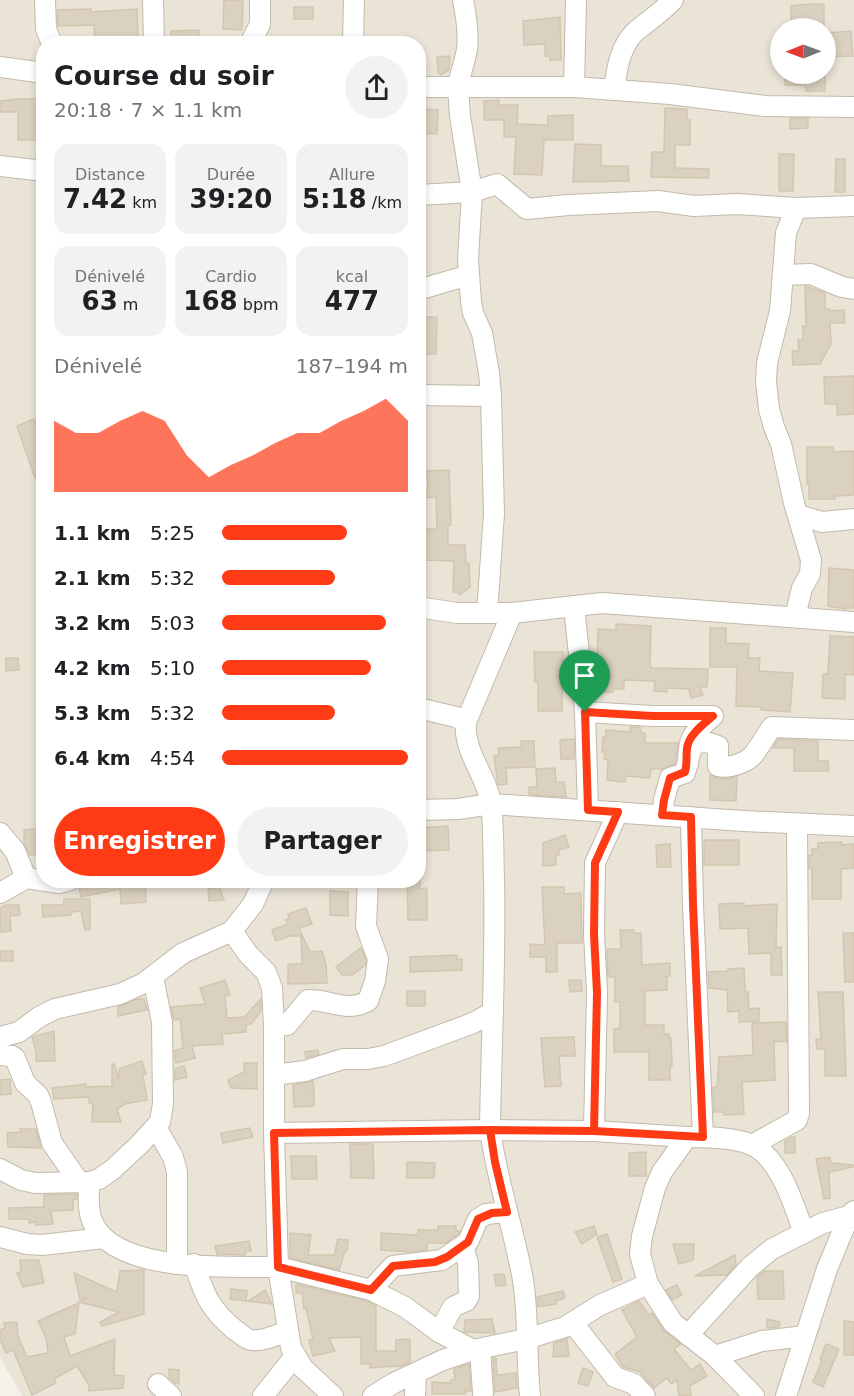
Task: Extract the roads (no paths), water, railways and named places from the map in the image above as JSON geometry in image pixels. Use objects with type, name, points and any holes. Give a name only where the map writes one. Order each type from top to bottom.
[{"type":"street","points":[[45,0],[46,29],[49,36]]},
{"type":"street","points":[[153,0],[154,36]]},
{"type":"street","points":[[254,36],[260,24],[260,0]]},
{"type":"street","points":[[353,36],[354,0]]},
{"type":"street","points":[[463,0],[468,36],[458,87],[460,116],[472,192],[469,275],[473,313],[482,333],[491,396],[494,514],[487,613]]},
{"type":"street","points":[[574,87],[576,0]]},
{"type":"street","points":[[614,89],[618,65],[628,42],[635,33],[673,0]]},
{"type":"street","points":[[0,67],[36,72]]},
{"type":"street","points":[[426,87],[574,87],[614,89],[765,106],[854,107]]},
{"type":"street","points":[[0,166],[36,170]]},
{"type":"street","points":[[426,195],[472,192],[497,184],[527,210],[568,205],[658,201],[694,206],[737,204],[796,208],[854,206]]},
{"type":"street","points":[[795,617],[799,594],[810,574],[811,567],[782,444],[774,427],[766,395],[767,363],[780,311],[786,233],[796,208]]},
{"type":"street","points":[[783,275],[811,274],[854,289]]},
{"type":"street","points":[[426,288],[469,275]]},
{"type":"street","points":[[426,395],[491,396]]},
{"type":"street","points":[[798,515],[822,522],[854,519]]},
{"type":"street","points":[[426,608],[457,614],[512,613],[602,603],[854,622]]},
{"type":"street","points":[[574,606],[585,712],[588,810]]},
{"type":"street","points":[[512,613],[466,722],[467,743],[484,779],[491,804],[495,905],[490,1130],[525,1299],[526,1363],[530,1396]]},
{"type":"street","points":[[426,710],[456,717],[466,722]]},
{"type":"street","points":[[585,712],[652,716],[713,716],[696,732],[688,744],[688,764]]},
{"type":"street","points":[[662,815],[670,778],[685,772],[692,746],[699,741],[718,746],[718,766],[724,767],[740,763],[755,754],[772,727],[854,730]]},
{"type":"street","points":[[426,810],[491,804],[854,826]]},
{"type":"street","points":[[594,1131],[597,993],[594,934],[595,863],[618,812]]},
{"type":"street","points":[[691,817],[695,1137],[662,1172],[655,1188],[642,1236],[640,1254],[648,1284],[673,1323],[715,1356],[754,1396]]},
{"type":"street","points":[[752,1145],[797,1120],[799,1113],[797,824]]},
{"type":"street","points":[[0,832],[15,850],[26,878]]},
{"type":"street","points":[[0,893],[26,878],[36,879]]},
{"type":"street","points":[[0,1037],[19,1032],[39,1017],[55,1009],[129,991],[153,977],[183,954],[232,931],[253,904],[260,888]]},
{"type":"street","points":[[274,1026],[287,1025],[308,1000],[341,1006],[362,1004],[368,1001],[375,981],[378,959],[366,926],[368,888]]},
{"type":"street","points":[[232,931],[248,954],[266,972],[273,997],[278,1267],[287,1331],[295,1356],[303,1368],[333,1396]]},
{"type":"street","points":[[0,1169],[35,1183],[84,1182],[99,1179],[112,1170],[160,1122],[163,1104],[162,1022],[153,977]]},
{"type":"street","points":[[274,1075],[305,1071],[343,1059],[368,1059],[384,1056],[473,1023],[493,1012]]},
{"type":"street","points":[[0,1055],[15,1058],[26,1083],[38,1095],[52,1143],[84,1182],[90,1217],[104,1238],[137,1257],[186,1264],[278,1267],[371,1290],[405,1307],[439,1332],[476,1349]]},
{"type":"street","points":[[156,1127],[173,1157],[177,1172],[186,1264],[212,1307],[218,1316],[250,1340],[258,1340],[287,1331]]},
{"type":"street","points":[[274,1133],[594,1131],[724,1139],[752,1145],[768,1158],[777,1170],[794,1204],[804,1233]]},
{"type":"street","points":[[371,1290],[393,1266],[442,1260],[470,1238],[478,1219],[492,1213],[507,1212]]},
{"type":"street","points":[[688,1335],[750,1267],[772,1249],[823,1223],[851,1213]]},
{"type":"street","points":[[786,1396],[827,1269],[851,1213]]},
{"type":"street","points":[[0,1237],[27,1244],[42,1245],[104,1238]]},
{"type":"street","points":[[439,1332],[453,1307],[466,1301],[470,1296],[468,1263],[463,1245]]},
{"type":"street","points":[[373,1396],[394,1383],[476,1349],[526,1339],[573,1323],[600,1305],[648,1284]]},
{"type":"street","points":[[573,1323],[615,1377],[634,1384],[645,1396]]},
{"type":"street","points":[[715,1356],[762,1341],[805,1336]]},
{"type":"street","points":[[476,1349],[483,1393]]},
{"type":"street","points":[[262,1396],[295,1356]]},
{"type":"street","points":[[415,1396],[416,1373]]}]
